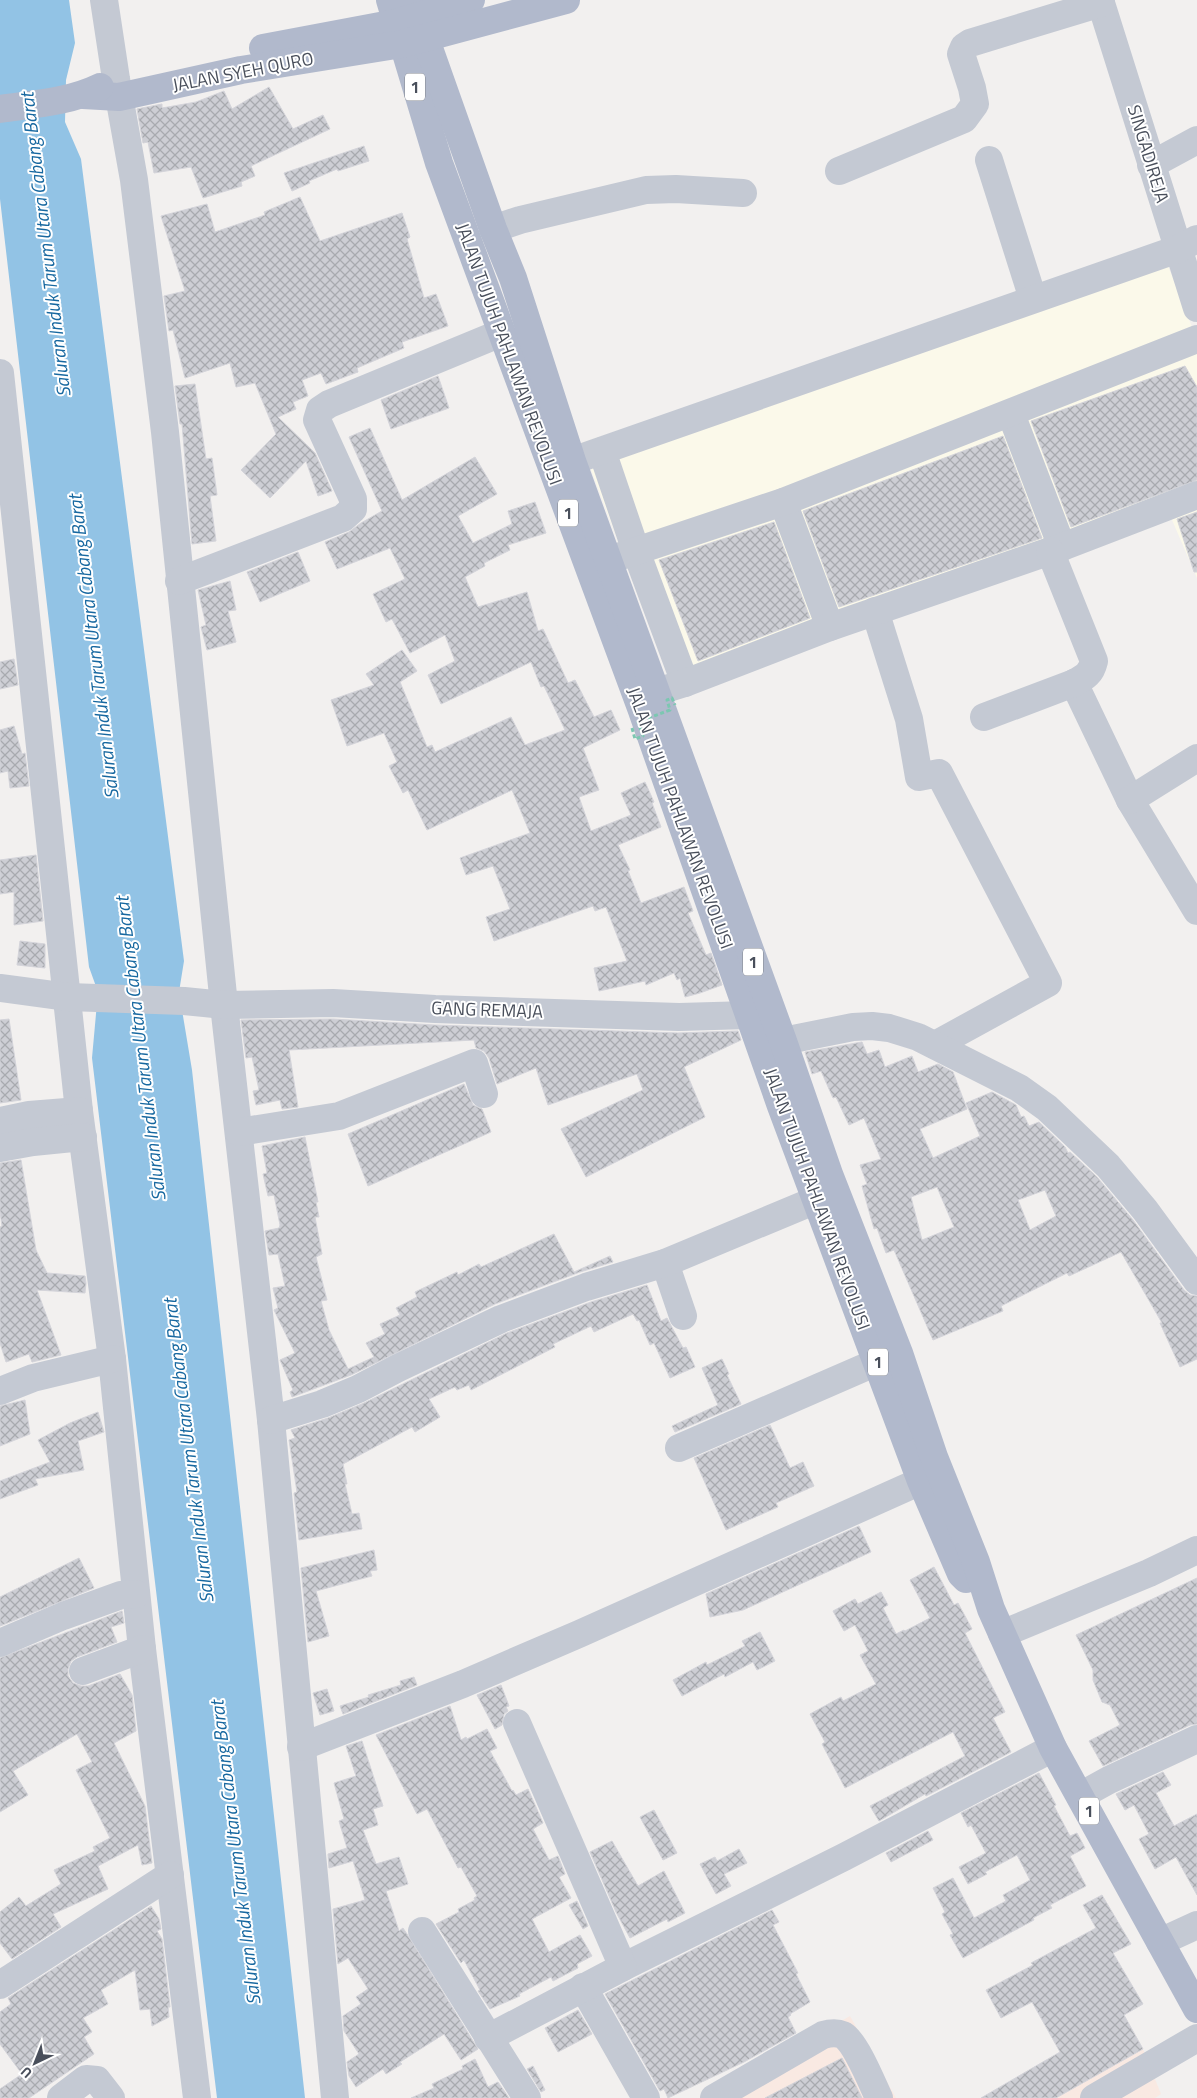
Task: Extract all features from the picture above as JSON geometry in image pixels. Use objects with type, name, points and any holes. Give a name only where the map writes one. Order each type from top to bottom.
[{"type":"main road","points":[[408,20],[470,0]]},
{"type":"main road","points":[[408,20],[566,0]]},
{"type":"main road","name":"JALAN SYEH QURO","points":[[0,109],[76,97],[117,88],[241,70],[408,20]]},
{"type":"main road","name":"JALAN TUJUH PAHLAWAN REVOLUSI","points":[[408,20],[513,278],[572,461],[608,558],[672,693],[783,1041],[828,1174],[899,1353],[934,1457],[976,1562],[991,1609],[1053,1748],[1197,2009]]},
{"type":"main road","name":"JALAN TUJUH PAHLAWAN REVOLUSI","points":[[408,20],[438,163],[500,334],[644,715],[816,1200],[921,1481],[961,1574],[991,1609]]},
{"type":"street","points":[[104,0],[117,88],[134,180],[165,432],[224,1005],[271,1420],[335,2098]]},
{"type":"street","points":[[839,171],[964,119],[974,104],[972,88],[961,54],[964,47],[970,43],[1100,2]]},
{"type":"street","name":"SINGADIREJA","points":[[1100,2],[1151,165],[1188,244],[1197,308]]},
{"type":"street","points":[[1151,165],[1197,140]]},
{"type":"street","points":[[988,160],[1033,299]]},
{"type":"street","points":[[493,230],[520,220],[646,190],[676,188],[743,193]]},
{"type":"street","points":[[572,461],[1188,244]]},
{"type":"street","points":[[179,581],[343,518],[353,509],[353,499],[317,420],[320,410],[329,404],[500,334]]},
{"type":"street","points":[[608,558],[636,551],[783,502],[1011,414],[1197,339]]},
{"type":"street","points":[[0,372],[80,997],[79,1111],[112,1359],[142,1649],[197,2098]]},
{"type":"street","points":[[984,717],[1074,683],[1087,676],[1092,670],[1094,661],[1011,414]]},
{"type":"street","points":[[602,450],[636,551],[672,693],[830,627],[1056,549],[1197,495]]},
{"type":"street","points":[[783,502],[830,627]]},
{"type":"street","points":[[876,611],[909,719],[920,777],[939,773],[1048,983],[935,1045]]},
{"type":"street","points":[[1074,683],[1130,800],[1197,911]]},
{"type":"street","points":[[1130,800],[1197,758]]},
{"type":"street","name":"GANG REMAJA","points":[[0,988],[80,997],[184,1001],[224,1005],[332,1003],[435,1009],[670,1016],[749,1015]]},
{"type":"street","points":[[783,1041],[853,1027],[872,1026],[918,1037],[1019,1088],[1047,1108],[1108,1166],[1145,1210],[1197,1281]]},
{"type":"street","points":[[239,1132],[339,1116],[474,1063],[484,1094]]},
{"type":"street","points":[[0,1121],[29,1115],[79,1111]]},
{"type":"street","points":[[29,1115],[33,1142]]},
{"type":"street","points":[[0,1148],[33,1142],[83,1137]]},
{"type":"street","points":[[271,1420],[322,1404],[358,1389],[398,1368],[510,1316],[586,1287],[664,1263],[816,1200]]},
{"type":"street","points":[[664,1263],[683,1316]]},
{"type":"street","points":[[0,1391],[33,1378],[112,1359]]},
{"type":"street","points":[[679,1448],[877,1362]]},
{"type":"street","points":[[301,1747],[463,1684],[921,1481]]},
{"type":"street","points":[[1002,1634],[1149,1573],[1197,1550]]},
{"type":"street","points":[[0,1643],[121,1595],[136,1594]]},
{"type":"street","points":[[83,1671],[142,1649]]},
{"type":"street","points":[[517,1723],[623,1967]]},
{"type":"street","points":[[1080,1796],[1109,1780],[1197,1739]]},
{"type":"street","points":[[488,2038],[623,1967],[844,1857],[1053,1748]]},
{"type":"street","points":[[0,1985],[170,1875]]},
{"type":"street","points":[[1160,1942],[1197,1925]]},
{"type":"street","points":[[422,1931],[527,2098]]},
{"type":"street","points":[[583,1988],[646,2098]]},
{"type":"street","points":[[727,2095],[823,2035],[833,2032],[843,2036],[853,2047],[879,2098]]},
{"type":"street","points":[[1094,2098],[1197,2038]]},
{"type":"street","points":[[61,2098],[86,2079],[97,2080],[112,2098]]},
{"type":"path","points":[[632,728],[635,739],[643,736],[638,722],[670,710],[667,700],[672,698],[672,693]]},
{"type":"shaded area","points":[[1161,248],[1197,340],[1197,578],[1169,513],[674,690],[581,443]]},
{"type":"shaded area","points":[[850,2016],[896,2098],[707,2098]]},
{"type":"shaded area","points":[[1143,2049],[1161,2094],[1155,2098],[1056,2098]]},
{"type":"water","name":"Saluran Induk Tarum Utara Cabang Barat","points":[[0,0],[69,0],[75,43],[66,80],[65,122],[81,159],[184,961],[179,992],[192,1070],[305,2098],[217,2098],[92,1058],[98,992],[89,967],[0,199]]},
{"type":"building","points":[[269,87],[293,129],[323,115],[330,129],[251,166],[255,176],[241,182],[242,186],[203,198],[191,167],[154,173],[148,142],[143,143],[137,109],[162,104],[162,108],[196,102],[224,91],[232,109]]},
{"type":"building","points":[[364,146],[369,161],[338,171],[337,169],[309,181],[310,183],[292,191],[284,173]]},
{"type":"building","points":[[300,197],[320,241],[402,213],[410,237],[407,239],[424,298],[436,294],[448,326],[402,342],[404,348],[357,368],[358,372],[326,384],[321,373],[302,380],[308,396],[293,402],[296,409],[278,417],[315,453],[332,491],[318,496],[306,461],[270,498],[241,470],[276,434],[255,383],[236,387],[230,363],[185,378],[173,330],[169,331],[164,296],[185,291],[161,216],[207,204],[215,232],[265,215],[264,212]]},
{"type":"building","points":[[1185,366],[1197,387],[1197,480],[1071,527],[1031,421]]},
{"type":"building","points":[[438,376],[449,408],[391,429],[381,400]]},
{"type":"building","points":[[195,384],[206,459],[212,458],[217,495],[210,496],[216,541],[192,544],[182,424],[180,424],[175,386]]},
{"type":"building","points":[[370,428],[402,500],[475,457],[497,494],[458,516],[473,543],[512,524],[508,511],[535,502],[546,533],[508,545],[510,550],[484,563],[485,566],[465,577],[478,607],[527,592],[538,631],[543,629],[568,683],[575,680],[594,717],[611,710],[620,730],[583,748],[599,790],[579,797],[591,831],[631,815],[621,793],[645,782],[654,802],[652,803],[661,827],[618,845],[630,870],[628,871],[641,903],[684,887],[693,911],[688,913],[706,955],[711,953],[722,985],[685,997],[680,978],[677,980],[674,973],[646,985],[645,981],[599,991],[594,968],[627,961],[606,907],[595,911],[593,906],[494,941],[486,917],[510,909],[493,866],[466,875],[460,858],[530,833],[512,790],[427,830],[408,790],[403,793],[389,766],[397,762],[384,733],[347,746],[331,700],[374,685],[366,674],[402,650],[417,671],[400,682],[427,747],[432,745],[435,752],[511,717],[525,745],[565,730],[544,686],[541,687],[531,662],[441,704],[428,675],[455,661],[445,635],[410,653],[392,619],[386,622],[373,594],[405,579],[390,548],[337,569],[325,542],[349,532],[382,511],[349,437]]},
{"type":"building","points":[[1003,436],[1042,538],[839,607],[803,511]]},
{"type":"building","points":[[1197,512],[1197,572],[1194,572],[1177,519]]},
{"type":"building","points":[[774,522],[810,618],[698,661],[659,560]]},
{"type":"building","points":[[298,552],[310,581],[260,602],[247,572]]},
{"type":"building","points":[[230,581],[236,610],[228,611],[236,642],[207,650],[201,627],[206,625],[198,590]]},
{"type":"building","points":[[14,659],[18,685],[0,689],[0,662]]},
{"type":"building","points":[[14,726],[22,754],[25,753],[29,786],[10,788],[8,771],[0,773],[0,730]]},
{"type":"building","points":[[36,855],[43,921],[14,925],[14,892],[0,894],[0,860]]},
{"type":"building","points":[[20,941],[45,944],[45,968],[17,965]]},
{"type":"building","points":[[9,1019],[21,1100],[0,1103],[0,1020]]},
{"type":"building","points":[[333,1019],[434,1025],[678,1033],[738,1031],[741,1040],[684,1067],[705,1117],[586,1177],[561,1129],[643,1090],[637,1074],[548,1105],[536,1068],[497,1084],[489,1058],[484,1051],[476,1048],[474,1040],[289,1050],[298,1107],[282,1109],[280,1100],[256,1105],[253,1091],[259,1090],[252,1057],[246,1058],[241,1020]]},
{"type":"building","points":[[862,1042],[867,1054],[879,1050],[885,1067],[912,1056],[918,1072],[938,1064],[953,1072],[967,1109],[920,1129],[933,1158],[980,1136],[966,1103],[992,1092],[1016,1105],[1021,1117],[1024,1116],[1029,1126],[1039,1122],[1065,1147],[1068,1153],[1070,1152],[1097,1177],[1133,1220],[1184,1290],[1190,1295],[1197,1296],[1197,1359],[1180,1367],[1160,1323],[1162,1323],[1121,1252],[1069,1276],[1067,1273],[1001,1306],[1003,1311],[933,1340],[894,1250],[886,1253],[877,1228],[874,1229],[862,1186],[867,1184],[860,1165],[881,1159],[864,1118],[849,1125],[836,1097],[833,1098],[821,1071],[812,1074],[805,1052]],"holes":[[[937,1187],[954,1227],[922,1240],[911,1197]],[[1045,1190],[1056,1216],[1030,1230],[1018,1200]]]},
{"type":"building","points":[[464,1084],[473,1105],[482,1109],[491,1132],[368,1186],[348,1134]]},
{"type":"building","points":[[305,1137],[318,1202],[316,1202],[319,1217],[315,1217],[322,1254],[316,1257],[327,1300],[321,1301],[329,1330],[348,1369],[374,1357],[366,1343],[385,1334],[380,1324],[400,1315],[396,1308],[417,1297],[415,1292],[457,1272],[458,1275],[479,1264],[481,1267],[554,1234],[574,1272],[610,1256],[613,1262],[580,1272],[495,1304],[351,1375],[292,1397],[290,1392],[293,1390],[280,1360],[295,1353],[274,1310],[278,1308],[273,1288],[285,1286],[278,1254],[269,1255],[265,1231],[279,1228],[280,1225],[274,1195],[268,1196],[263,1174],[267,1173],[262,1146]]},
{"type":"building","points":[[21,1160],[36,1250],[47,1273],[85,1276],[86,1283],[85,1293],[37,1290],[61,1355],[32,1362],[29,1354],[6,1362],[0,1343],[0,1227],[2,1226],[0,1212],[0,1163]]},
{"type":"building","points":[[647,1285],[661,1321],[667,1318],[683,1348],[686,1347],[695,1367],[670,1378],[654,1343],[650,1345],[639,1320],[637,1321],[633,1314],[594,1332],[591,1326],[553,1344],[555,1347],[471,1390],[469,1385],[457,1390],[455,1387],[429,1399],[440,1417],[415,1432],[412,1427],[343,1464],[347,1484],[345,1484],[352,1514],[359,1513],[362,1529],[299,1540],[294,1493],[297,1492],[289,1440],[295,1438],[291,1430],[328,1418],[364,1403],[507,1333],[591,1302]]},
{"type":"building","points":[[722,1359],[729,1374],[727,1375],[741,1404],[675,1432],[672,1426],[718,1405],[702,1368]]},
{"type":"building","points":[[25,1400],[30,1434],[0,1446],[0,1406]]},
{"type":"building","points":[[98,1412],[104,1432],[78,1441],[84,1470],[35,1479],[38,1485],[0,1499],[0,1481],[50,1462],[38,1440],[70,1423]]},
{"type":"building","points":[[770,1425],[790,1468],[803,1462],[814,1486],[776,1503],[778,1507],[726,1530],[694,1458]]},
{"type":"building","points":[[859,1526],[871,1552],[743,1610],[710,1617],[706,1594]]},
{"type":"building","points":[[374,1550],[377,1570],[370,1571],[372,1576],[316,1591],[329,1636],[308,1642],[301,1568]]},
{"type":"building","points":[[79,1558],[94,1588],[0,1626],[0,1597]]},
{"type":"building","points":[[934,1567],[954,1605],[958,1603],[972,1629],[965,1633],[1005,1712],[993,1718],[1011,1752],[926,1796],[925,1794],[879,1821],[870,1806],[965,1756],[953,1732],[845,1788],[822,1744],[825,1742],[810,1714],[841,1697],[843,1701],[876,1684],[860,1655],[868,1651],[855,1625],[844,1631],[833,1611],[855,1599],[858,1604],[881,1592],[888,1605],[883,1608],[896,1634],[905,1631],[930,1618],[910,1580]]},
{"type":"building","points":[[1197,1578],[1197,1724],[1190,1725],[1103,1766],[1089,1741],[1120,1725],[1110,1705],[1102,1702],[1093,1680],[1093,1670],[1076,1635]]},
{"type":"building","points":[[122,1611],[124,1623],[111,1627],[117,1642],[71,1661],[68,1676],[73,1683],[88,1686],[120,1674],[132,1695],[136,1731],[114,1743],[145,1806],[152,1863],[142,1865],[138,1845],[98,1866],[108,1889],[53,1914],[61,1927],[12,1959],[0,1943],[0,1912],[19,1897],[26,1906],[61,1884],[54,1870],[95,1851],[93,1847],[110,1838],[76,1770],[92,1762],[77,1734],[13,1771],[28,1795],[0,1812],[0,1658]]},
{"type":"building","points":[[760,1632],[775,1661],[757,1670],[753,1662],[725,1677],[724,1674],[682,1696],[673,1680],[706,1662],[707,1665],[745,1646],[742,1641]]},
{"type":"building","points":[[414,1677],[417,1685],[343,1714],[340,1706],[401,1685],[400,1681]]},
{"type":"building","points":[[501,1685],[509,1706],[506,1707],[508,1711],[504,1714],[502,1725],[495,1729],[477,1695]]},
{"type":"building","points":[[327,1689],[334,1711],[320,1715],[313,1693]]},
{"type":"building","points":[[450,1706],[461,1740],[487,1729],[497,1748],[490,1751],[512,1791],[516,1795],[528,1789],[543,1823],[533,1829],[549,1860],[558,1856],[565,1874],[559,1877],[571,1898],[532,1919],[549,1952],[580,1935],[592,1956],[577,1964],[578,1968],[553,1981],[551,1977],[519,1994],[520,1996],[490,2009],[478,1991],[480,1990],[464,1960],[461,1963],[436,1924],[459,1912],[458,1909],[475,1900],[474,1898],[477,1896],[461,1867],[458,1868],[427,1809],[417,1814],[376,1735]]},
{"type":"building","points":[[362,1741],[383,1806],[373,1809],[378,1825],[363,1830],[376,1864],[399,1857],[408,1884],[386,1891],[399,1931],[403,1928],[478,2049],[461,2060],[444,2034],[400,2062],[402,2064],[386,2074],[383,2069],[356,2087],[349,2076],[347,2062],[359,2054],[344,2031],[343,2016],[361,2004],[356,1997],[368,1989],[348,1958],[338,1964],[333,1909],[365,1900],[353,1861],[329,1868],[328,1854],[347,1848],[339,1821],[344,1819],[334,1783],[356,1776],[346,1746]]},
{"type":"building","points":[[1163,1772],[1171,1785],[1156,1793],[1174,1826],[1197,1814],[1197,1895],[1176,1857],[1155,1869],[1139,1839],[1149,1834],[1134,1805],[1125,1810],[1116,1794]]},
{"type":"building","points":[[1039,1773],[1070,1836],[1077,1833],[1085,1848],[1070,1856],[1086,1886],[1050,1905],[1052,1908],[1033,1918],[1034,1920],[963,1958],[950,1935],[953,1934],[942,1914],[945,1912],[933,1888],[953,1878],[974,1918],[1006,1901],[1003,1895],[1030,1880],[1017,1855],[985,1872],[987,1874],[968,1884],[959,1867],[986,1853],[971,1825],[968,1827],[961,1813]]},
{"type":"building","points":[[654,1810],[677,1853],[663,1860],[640,1817]]},
{"type":"building","points":[[928,1831],[933,1840],[891,1862],[886,1853]]},
{"type":"building","points":[[612,1841],[638,1886],[664,1871],[685,1913],[668,1922],[667,1919],[630,1938],[616,1912],[590,1852]]},
{"type":"building","points":[[739,1849],[747,1863],[724,1874],[731,1886],[716,1894],[700,1864],[715,1857],[717,1861]]},
{"type":"building","points":[[1102,1895],[1131,1944],[1113,1953],[1143,2004],[1124,2015],[1143,2049],[1056,2098],[981,2098],[1060,2052],[1032,2002],[1001,2018],[986,1990],[1096,1928],[1083,1905]]},
{"type":"building","points":[[577,1901],[588,1926],[583,1929],[569,1905]]},
{"type":"building","points":[[151,1906],[159,1919],[161,1929],[157,1931],[162,1939],[170,2007],[168,2007],[169,2017],[152,2026],[150,2009],[140,2010],[135,1970],[101,1990],[108,2004],[83,2018],[92,2032],[84,2037],[94,2054],[29,2098],[0,2098],[0,2089],[22,2074],[0,2044],[0,2012],[11,2004],[8,1998]]},
{"type":"building","points":[[772,1910],[779,1922],[773,1925],[798,1973],[796,1974],[810,2002],[788,2017],[796,2033],[744,2062],[668,2098],[664,2089],[660,2091],[605,1994]]},
{"type":"building","points":[[578,2010],[592,2034],[558,2052],[545,2028]]},
{"type":"building","points":[[842,2058],[862,2098],[765,2098]]},
{"type":"building","points":[[475,2059],[488,2087],[498,2082],[509,2098],[411,2098],[434,2088],[432,2084],[463,2069],[462,2066]]},
{"type":"building","points":[[533,2066],[545,2090],[541,2092],[527,2069]]}]
